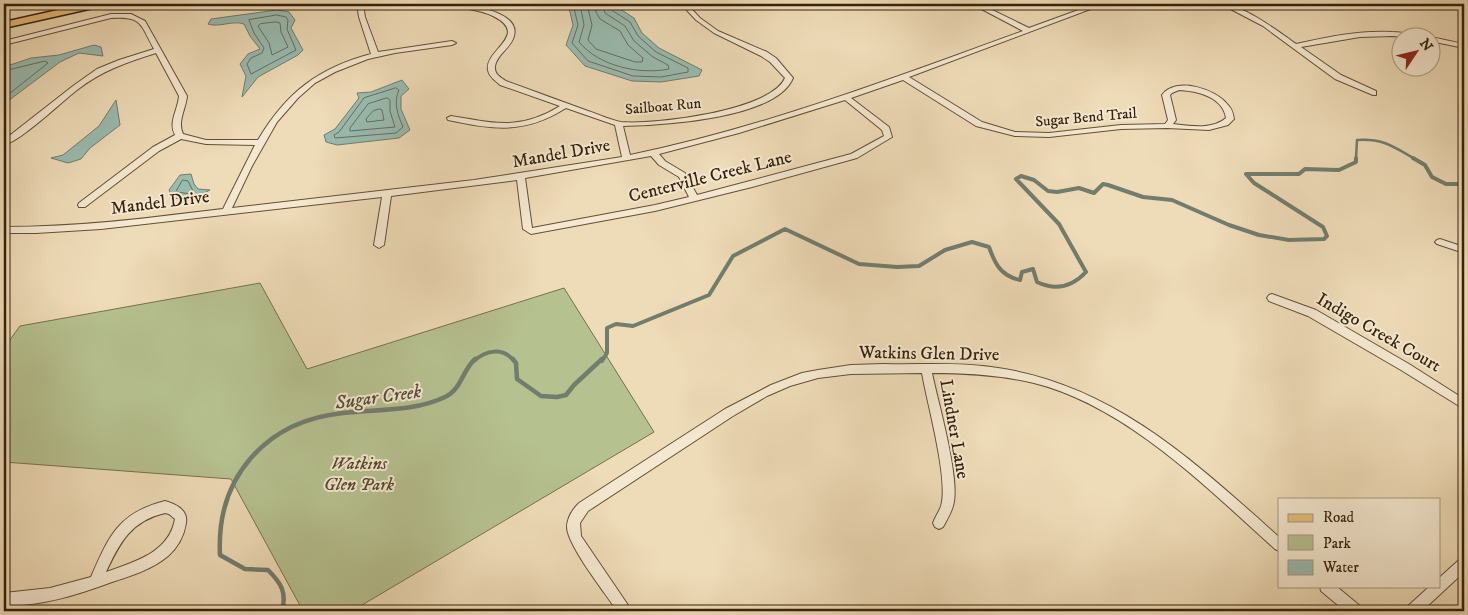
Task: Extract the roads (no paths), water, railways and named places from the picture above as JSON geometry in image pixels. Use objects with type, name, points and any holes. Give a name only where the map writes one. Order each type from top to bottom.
[{"type":"main road","points":[[4,25],[98,4]]},
{"type":"street","points":[[360,4],[375,55]]},
{"type":"street","name":"Sailboat Run","points":[[454,4],[494,13],[503,19],[510,28],[510,38],[494,60],[491,68],[494,76],[503,83],[619,124],[656,123],[704,117],[739,109],[771,97],[786,85],[789,78],[773,60],[716,32],[684,4]]},
{"type":"street","points":[[975,4],[1027,30]]},
{"type":"street","name":"Mandel Drive","points":[[4,230],[81,227],[386,194],[521,177],[626,158],[743,130],[846,97],[1099,4]]},
{"type":"street","points":[[1224,4],[1256,19],[1338,77],[1373,93]]},
{"type":"street","points":[[4,43],[101,18],[129,15],[142,20],[183,96],[184,103],[176,128],[180,136]]},
{"type":"street","points":[[1295,46],[1373,32],[1390,33]]},
{"type":"street","points":[[1440,41],[1464,46]]},
{"type":"street","points":[[226,211],[242,176],[284,109],[294,96],[309,84],[341,67],[375,55],[452,43]]},
{"type":"street","points":[[4,143],[30,126],[98,73],[117,63],[159,50]]},
{"type":"street","name":"Sugar Bend Trail","points":[[902,76],[970,119],[987,128],[1007,133],[1049,135],[1121,127],[1215,127],[1228,123],[1231,116],[1225,106],[1209,95],[1194,89],[1179,88],[1169,91],[1166,95],[1172,120],[1167,126]]},
{"type":"street","name":"Centerville Creek Lane","points":[[521,177],[528,229],[531,230],[586,222],[694,198],[854,156],[888,137],[886,129],[846,97]]},
{"type":"street","points":[[451,118],[514,126],[532,124],[548,117],[566,105]]},
{"type":"street","points":[[619,124],[626,158]]},
{"type":"street","points":[[82,205],[156,149],[180,136],[206,142],[262,143]]},
{"type":"street","points":[[654,152],[662,163],[682,174],[694,198]]},
{"type":"street","points":[[379,245],[386,194]]},
{"type":"street","points":[[1440,242],[1464,250]]},
{"type":"street","name":"Indigo Creek Court","points":[[1272,298],[1312,313],[1464,404]]},
{"type":"street","name":"Watkins Glen Drive","points":[[625,611],[576,539],[573,528],[578,512],[588,503],[717,421],[784,384],[825,372],[846,369],[993,371],[1022,376],[1076,393],[1103,405],[1149,433],[1176,454],[1278,544]]},
{"type":"street","name":"Lindner Lane","points":[[926,369],[946,466],[949,492],[947,506],[939,523]]},
{"type":"street","points":[[4,600],[36,599],[54,595],[95,582],[132,569],[162,552],[178,536],[181,526],[179,513],[173,508],[151,509],[131,520],[117,538],[95,582]]},
{"type":"street","points":[[1440,586],[1464,564]]},
{"type":"street","points":[[1328,588],[1355,611]]},
{"type":"street","points":[[1413,611],[1438,588]]},
{"type":"water","points":[[568,4],[605,4],[617,7],[634,18],[642,33],[659,48],[702,70],[699,76],[661,82],[632,81],[585,66],[566,45],[573,25]]},
{"type":"water","points":[[277,10],[289,12],[295,20],[291,28],[303,50],[298,55],[258,77],[242,97],[246,76],[240,64],[248,54],[260,49],[244,24],[208,24],[211,19]]},
{"type":"water","points":[[94,45],[101,47],[103,56],[79,53],[60,62],[4,104],[4,67],[31,58],[59,55]]},
{"type":"water","points":[[402,80],[409,89],[401,96],[401,109],[410,130],[399,138],[337,145],[326,142],[324,135],[335,129],[359,98],[357,93],[371,92]]},
{"type":"water","points":[[116,100],[120,125],[90,148],[81,159],[68,163],[51,158],[63,155],[99,126]]},
{"type":"water","points":[[191,174],[194,184],[198,189],[210,190],[191,200],[172,198],[169,190],[180,175]]},
{"type":"waterway","points":[[1438,4],[1464,8]]},
{"type":"waterway","points":[[1356,159],[1357,140],[1374,140],[1388,144],[1415,159]]},
{"type":"waterway","points":[[1413,158],[1425,165],[1432,177],[1446,184],[1464,184]]},
{"type":"waterway","points":[[602,361],[607,353],[607,328],[616,324],[633,326],[709,295],[733,256],[785,229],[859,264],[897,267],[919,266],[945,250],[972,242],[989,247],[996,264],[1008,276],[1020,280],[1022,272],[1033,269],[1037,282],[1057,287],[1075,281],[1086,272],[1059,224],[1016,179],[1021,176],[1034,180],[1048,191],[1057,192],[1079,188],[1094,193],[1103,184],[1143,197],[1172,200],[1229,225],[1259,235],[1289,240],[1324,239],[1327,236],[1323,227],[1254,183],[1246,174],[1299,174],[1305,169],[1339,170],[1356,162],[1356,159]]},
{"type":"waterway","name":"Sugar Creek","points":[[474,361],[489,352],[500,352],[514,361]]},
{"type":"waterway","name":"Sugar Creek","points":[[282,611],[284,598],[282,588],[268,570],[245,569],[220,555],[221,527],[227,501],[237,478],[251,458],[269,441],[291,428],[315,418],[343,413],[408,408],[445,397],[455,390],[475,359]]},
{"type":"waterway","name":"Sugar Creek","points":[[513,359],[516,363],[517,379],[541,396],[557,397],[566,395],[602,359]]},
{"type":"park label","name":"Watkins Glen Park","points":[[359,473]]}]
